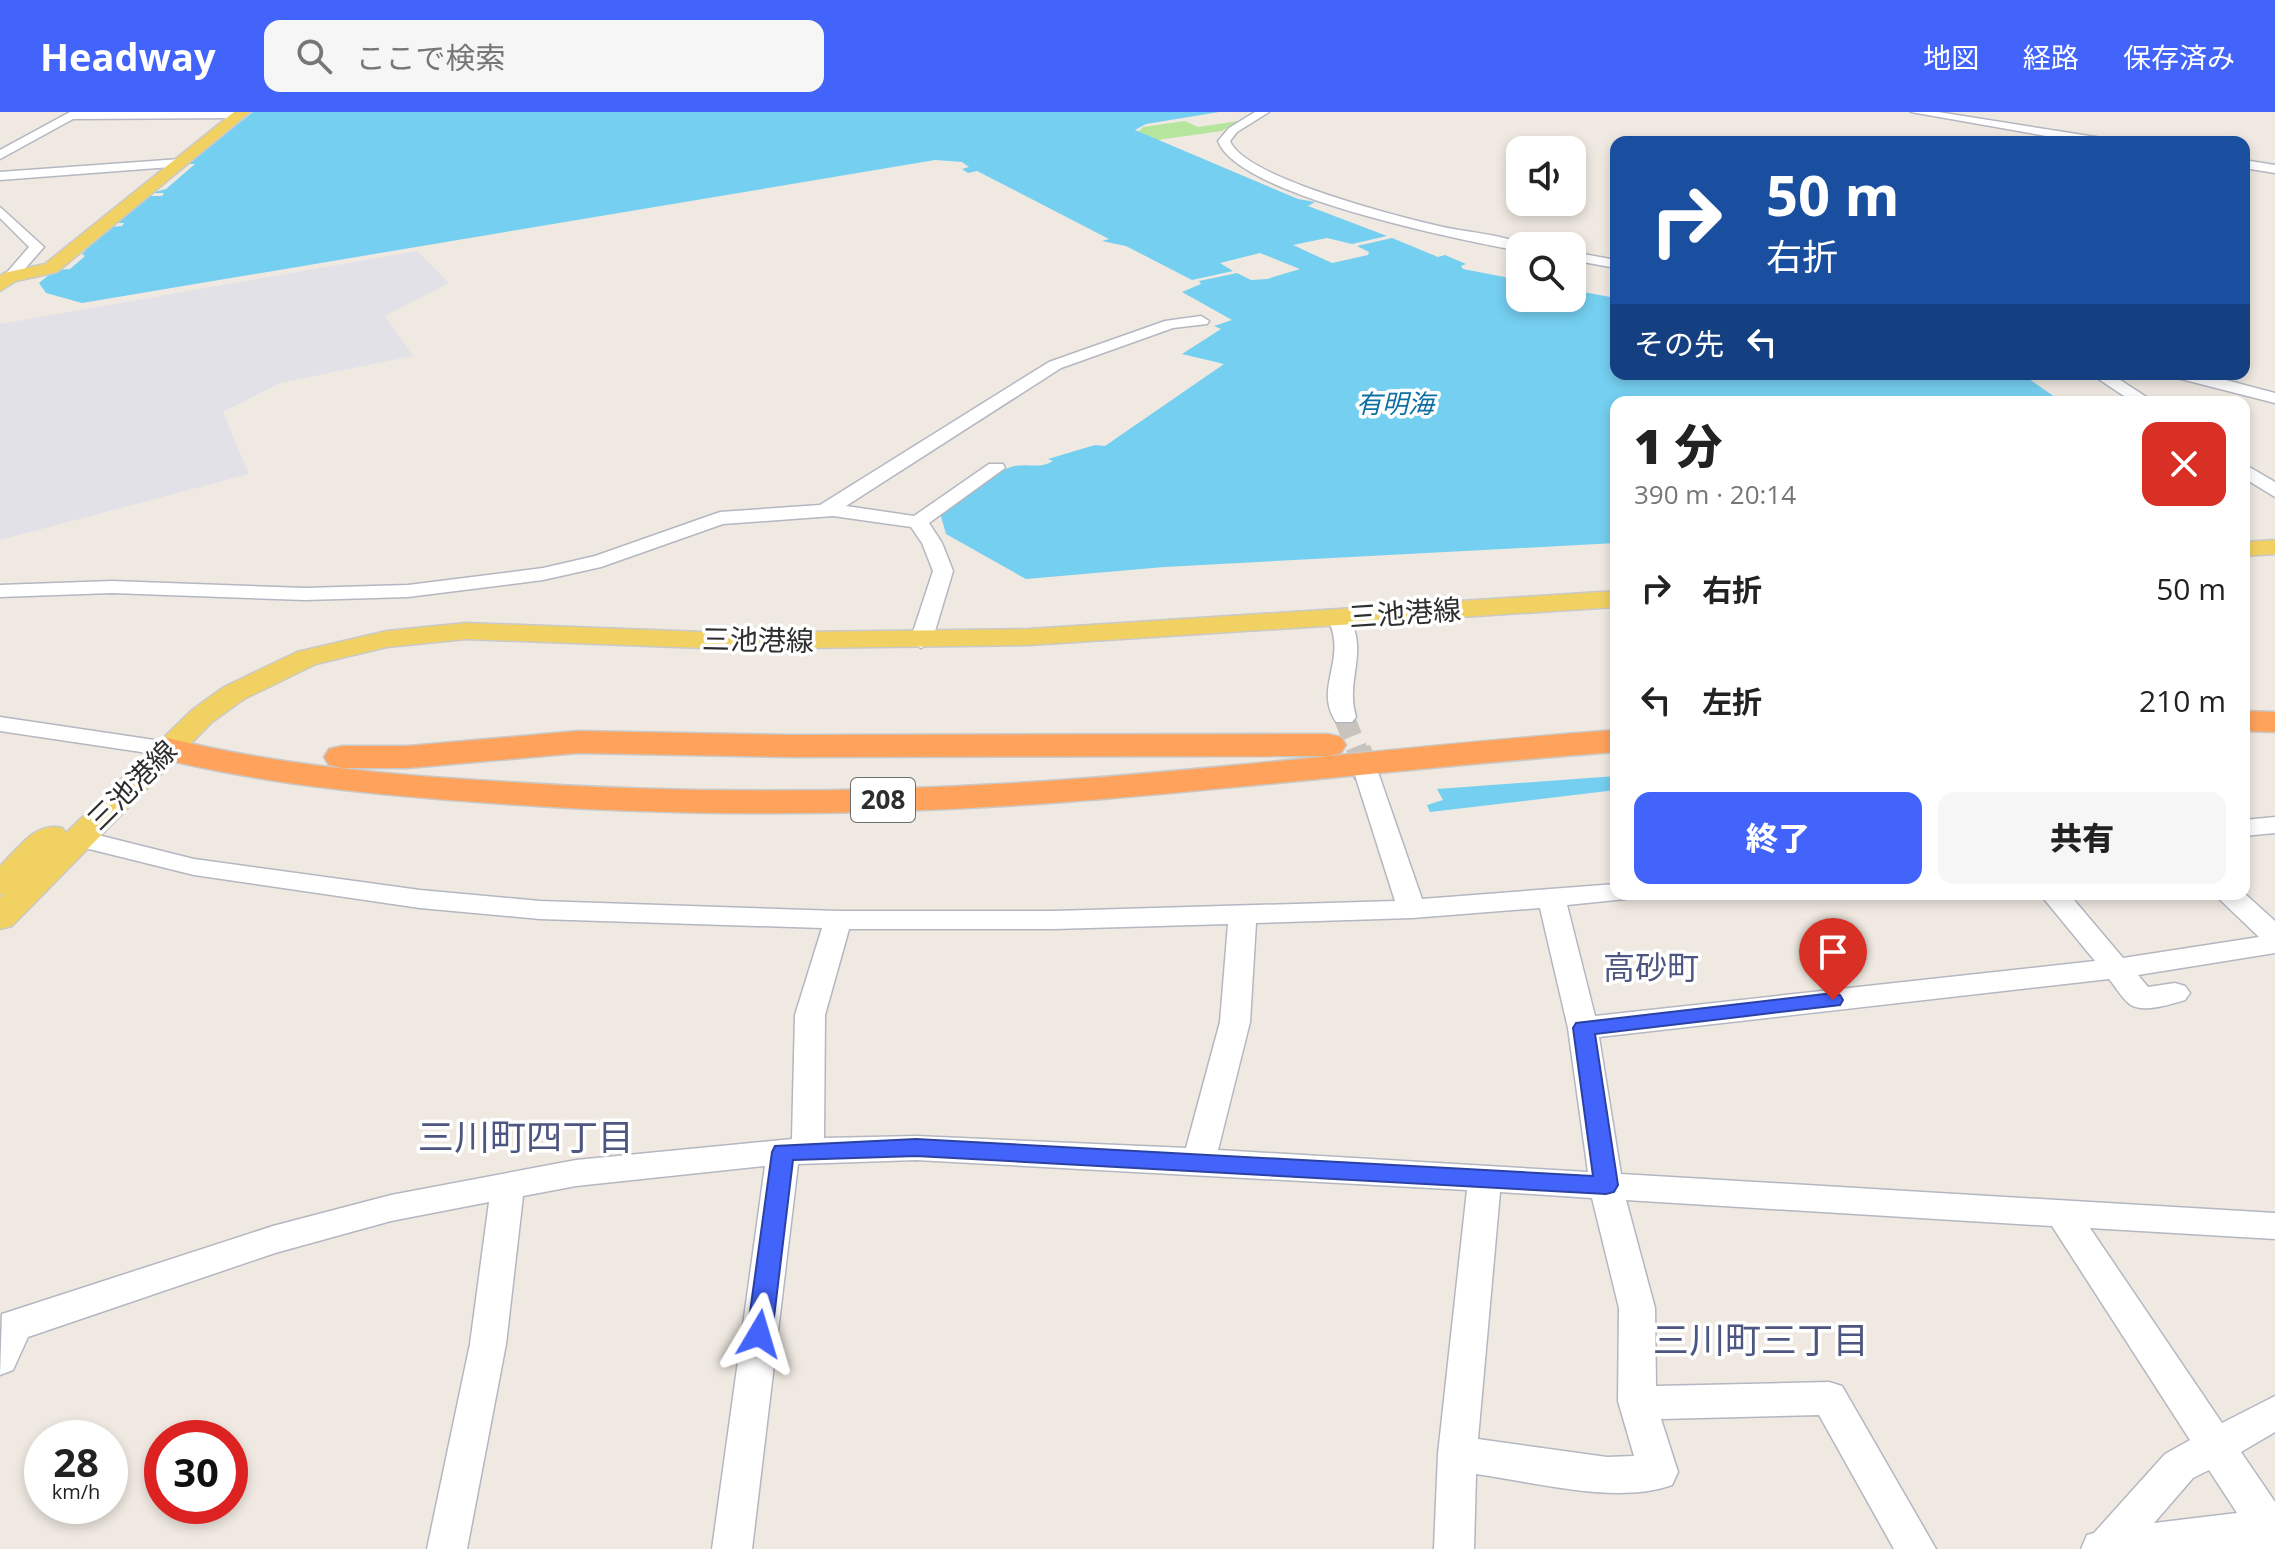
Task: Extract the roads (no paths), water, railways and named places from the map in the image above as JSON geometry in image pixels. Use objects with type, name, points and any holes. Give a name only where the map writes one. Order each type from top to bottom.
[{"type":"highway","points":[[2250,721],[2275,722]]},
{"type":"highway","name":"208","points":[[155,747],[353,758],[623,741],[791,746],[1608,742]]},
{"type":"highway","name":"208","points":[[155,747],[224,765],[426,788],[569,798],[775,802],[998,795],[1608,742]]},
{"type":"main road","points":[[19,277],[51,268],[241,113]]},
{"type":"main road","points":[[2250,549],[2275,547]]},
{"type":"main road","points":[[2250,562],[2275,560]]},
{"type":"main road","name":"三池港線","points":[[0,885],[155,747],[234,693],[307,658],[387,639],[466,631],[729,641],[922,634],[1610,588]]},
{"type":"main road","name":"三池港線","points":[[922,634],[1129,633],[1610,599]]},
{"type":"main road","name":"三池港線","points":[[0,918],[78,838],[155,747]]},
{"type":"street","points":[[1263,112],[1233,130],[1224,141],[1228,152],[1307,192],[1417,227],[1506,244]]},
{"type":"street","points":[[1917,112],[2065,136]]},
{"type":"street","points":[[0,155],[74,114],[241,113]]},
{"type":"street","points":[[0,176],[180,163]]},
{"type":"street","points":[[2250,165],[2275,169]]},
{"type":"street","points":[[0,211],[37,247],[19,277]]},
{"type":"street","points":[[1586,259],[1610,263]]},
{"type":"street","points":[[826,510],[1055,365],[1171,324],[1201,321]]},
{"type":"street","points":[[2109,380],[2135,396]]},
{"type":"street","points":[[2206,380],[2275,398]]},
{"type":"street","points":[[0,591],[112,587],[305,594],[408,591],[543,574],[601,561],[711,519],[826,510],[918,522],[996,468]]},
{"type":"street","points":[[2250,474],[2275,491]]},
{"type":"street","points":[[918,522],[932,543],[943,571],[922,634]]},
{"type":"street","points":[[1339,619],[1348,635],[1350,651],[1338,693],[1344,717]]},
{"type":"street","points":[[0,724],[155,747]]},
{"type":"street","points":[[1367,775],[1412,909]]},
{"type":"street","points":[[2250,827],[2275,825]]},
{"type":"street","points":[[78,838],[194,867],[420,899],[540,910],[838,920],[1054,920],[1412,909],[1610,894]]},
{"type":"street","points":[[1457,1454],[1607,1475],[1658,1472],[1637,1401],[1637,1308],[1606,1185],[1583,1028],[1552,899]]},
{"type":"street","points":[[2059,900],[2141,998],[2175,993]]},
{"type":"street","points":[[2235,900],[2275,936]]},
{"type":"street","points":[[1199,1161],[1235,1022],[1243,915]]},
{"type":"street","points":[[732,1549],[796,1151],[810,1015],[838,920]]},
{"type":"street","points":[[1583,1028],[2114,969],[2275,944]]},
{"type":"street","points":[[0,1359],[7,1328],[273,1240],[391,1208],[508,1185],[630,1166],[796,1151],[916,1148],[1199,1161],[2275,1226]]},
{"type":"street","points":[[1454,1549],[1457,1454],[1485,1177]]},
{"type":"street","points":[[447,1549],[488,1344],[508,1185]]},
{"type":"street","points":[[2062,1213],[2273,1531],[2104,1548]]},
{"type":"street","points":[[1637,1401],[1681,1404],[1829,1398],[1916,1549]]},
{"type":"street","points":[[2104,1548],[2179,1466],[2275,1413]]},
{"type":"water","name":"有明海","points":[[253,112],[1219,112],[1146,124],[1135,130],[1298,199],[1315,202],[1308,206],[1387,236],[1352,244],[1327,238],[1293,245],[1332,263],[1368,255],[1369,252],[1357,246],[1392,238],[1438,257],[1445,255],[1466,264],[1461,266],[1463,269],[1506,277],[1506,312],[1586,312],[1586,293],[1610,297],[1610,380],[2031,380],[2053,396],[1610,396],[1610,543],[1164,567],[1026,579],[946,534],[940,513],[984,481],[1011,467],[1043,465],[1053,461],[1048,459],[1095,445],[1105,446],[1224,364],[1182,354],[1221,329],[1214,326],[1232,320],[1182,292],[1201,284],[1199,281],[1237,273],[1251,280],[1267,279],[1300,269],[1260,253],[1220,263],[1233,271],[1192,280],[1126,246],[1102,241],[1109,239],[977,171],[968,173],[962,169],[969,167],[962,162],[935,160],[82,303],[46,293],[39,283],[55,270],[70,269],[85,256],[82,254],[85,251],[75,251],[109,227],[122,226],[124,223],[115,223],[148,196],[162,196],[164,193],[151,193],[166,189],[195,164],[188,164]]},
{"type":"water","points":[[1610,776],[1610,791],[1430,812],[1427,805],[1443,800],[1437,789]]},
{"type":"tunnel","points":[[1344,717],[1358,752]]},
{"type":"tunnel","points":[[1357,750],[1367,775]]},
{"type":"district","name":"高砂町","points":[[1651,968]]},
{"type":"district","name":"三川町四丁目","points":[[526,1137]]},
{"type":"district","name":"三川町三丁目","points":[[1761,1340]]}]
